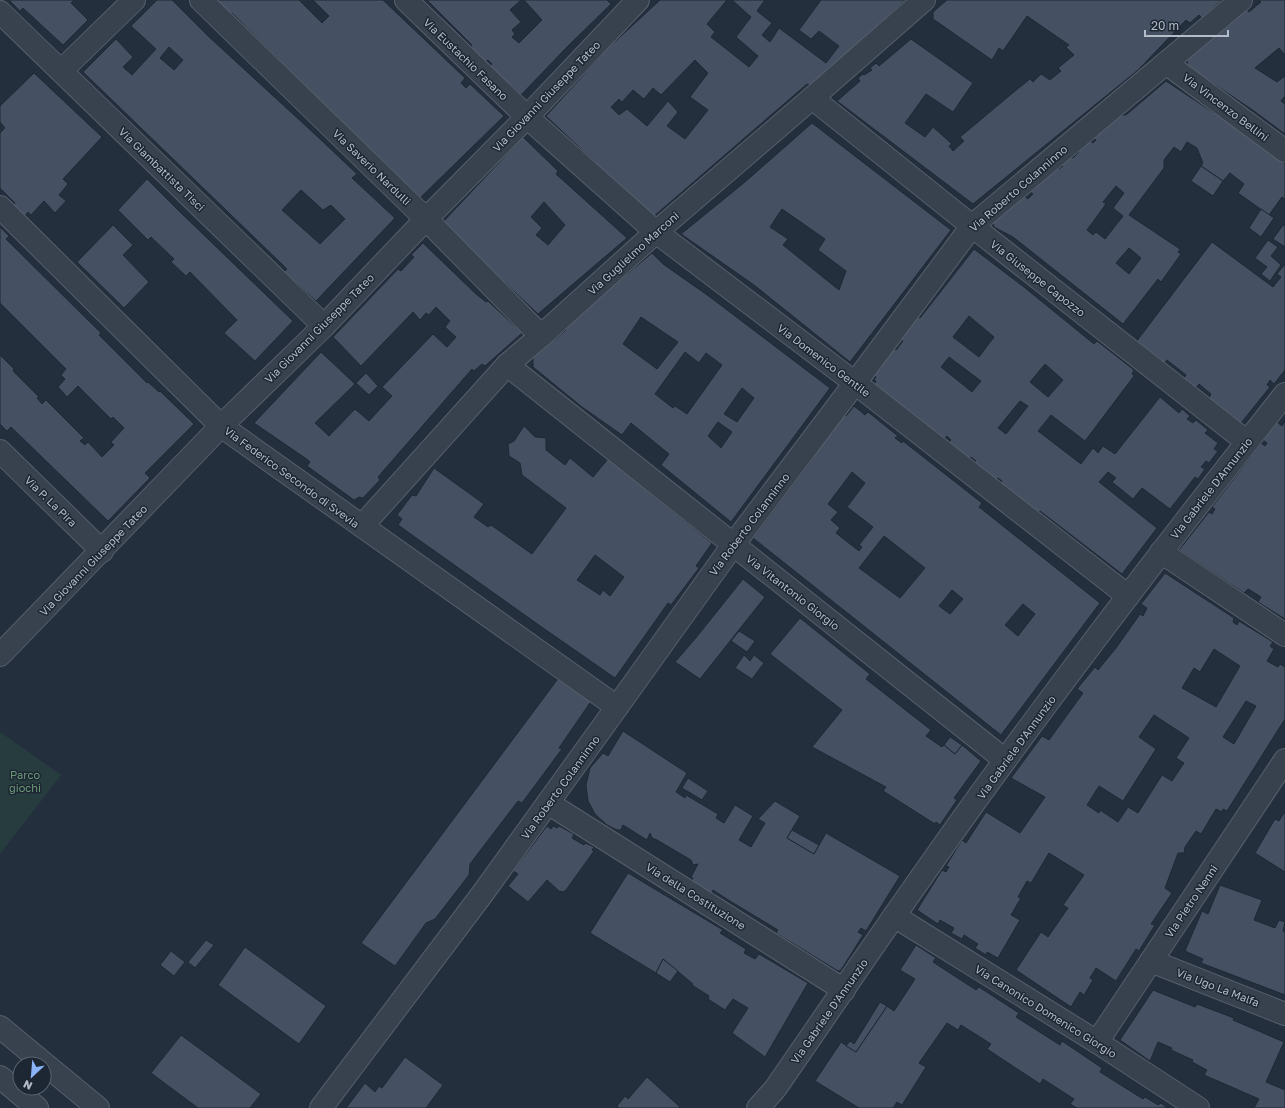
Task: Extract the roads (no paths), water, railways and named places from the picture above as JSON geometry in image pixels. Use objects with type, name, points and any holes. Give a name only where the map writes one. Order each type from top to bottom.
[{"type":"street","points":[[61,71],[134,0]]},
{"type":"street","name":"Via Saverio Nardulli","points":[[201,0],[426,219],[541,336]]},
{"type":"street","name":"Via Eustachio Fasano","points":[[406,0],[527,117]]},
{"type":"street","name":"Via Guglielmo Marconi","points":[[362,526],[507,365],[656,232],[924,0]]},
{"type":"street","name":"Via Roberto Colanninno","points":[[321,1108],[548,803],[733,545],[972,226],[1241,0]]},
{"type":"street","name":"Via Giovanni Giuseppe Tateo","points":[[0,655],[221,426],[324,326],[426,219],[527,117],[632,2]]},
{"type":"street","name":"Via Giambattista Tisci","points":[[0,12],[324,326]]},
{"type":"street","name":"Via Vincenzo Bellini","points":[[1166,63],[1285,151]]},
{"type":"street","name":"Via Giuseppe Capozzo","points":[[812,98],[1247,442]]},
{"type":"street","name":"Via Domenico Gentile","points":[[527,117],[656,232],[855,383],[1128,596]]},
{"type":"street","name":"Via Federico Secondo di Svevia","points":[[0,207],[221,426],[617,708]]},
{"type":"street","name":"Via Vitantonio Giorgio","points":[[507,365],[1005,760]]},
{"type":"street","name":"Via Gabriele D'Annunzio","points":[[758,1108],[775,1089],[894,916],[1005,760],[1161,552],[1285,394]]},
{"type":"street","name":"Via P. La Pira","points":[[0,451],[102,551]]},
{"type":"street","points":[[1161,552],[1285,634]]},
{"type":"street","name":"Via Pietro Nenni","points":[[1097,1042],[1285,760]]},
{"type":"street","name":"Via della Costituzione","points":[[548,803],[844,990]]},
{"type":"street","name":"Via Canonico Domenico Giorgio","points":[[894,916],[1097,1042],[1198,1108]]},
{"type":"street","name":"Via Ugo La Malfa","points":[[1151,961],[1285,1014]]},
{"type":"street","points":[[0,1027],[98,1108]]},
{"type":"street","points":[[0,1078],[37,1108]]},
{"type":"park label","name":"Parco giochi","points":[[25,780]]}]
